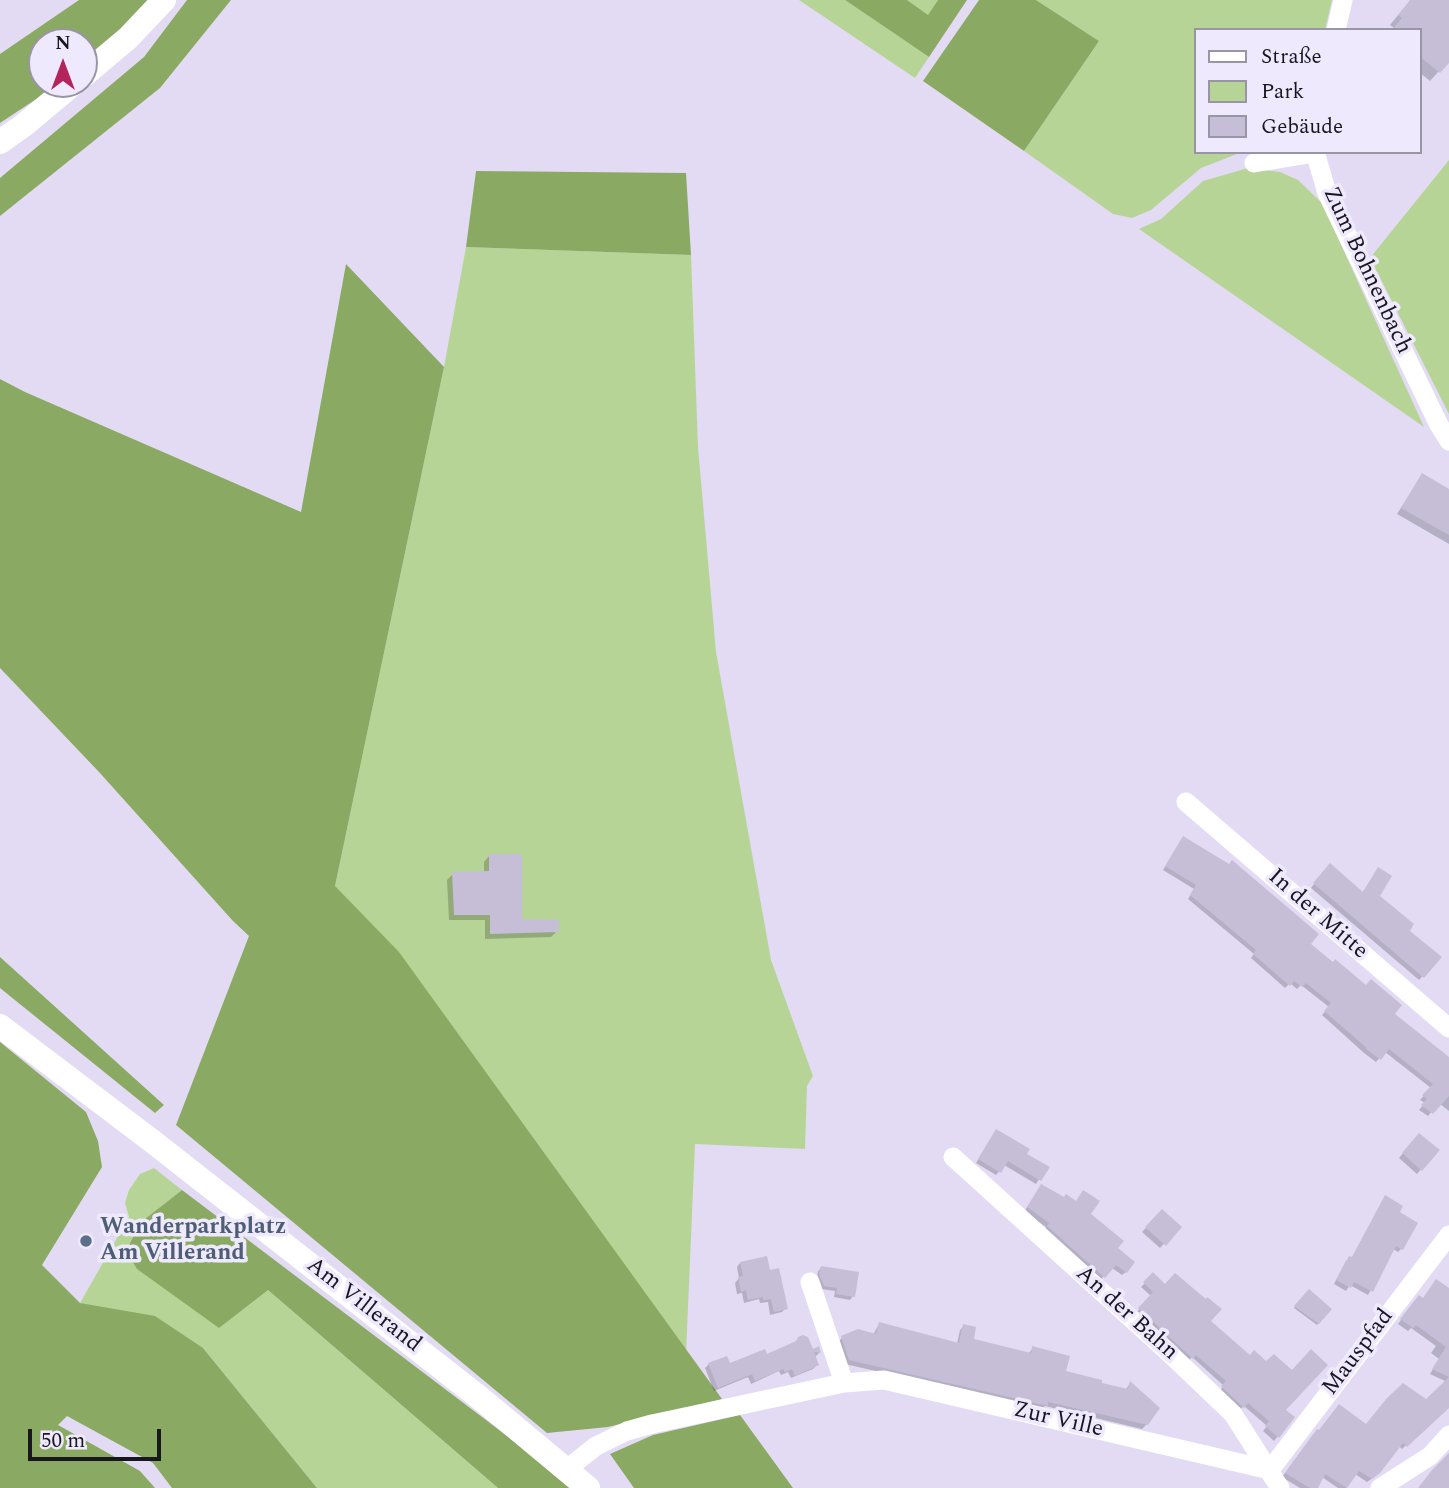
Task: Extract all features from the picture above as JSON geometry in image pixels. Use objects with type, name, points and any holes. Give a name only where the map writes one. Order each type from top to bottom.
[{"type":"main road","points":[[98,63],[128,38],[164,0]]},
{"type":"main road","points":[[0,142],[56,98]]},
{"type":"main road","name":"Am Villerand","points":[[0,1026],[163,1149],[480,1398],[588,1488]]},
{"type":"street","points":[[1336,28],[1343,0]]},
{"type":"street","name":"Zum Bohnenbach","points":[[1254,163],[1309,154]]},
{"type":"street","name":"Zum Bohnenbach","points":[[1315,154],[1327,193],[1449,441]]},
{"type":"street","name":"In der Mitte","points":[[1186,802],[1449,1028]]},
{"type":"street","name":"An der Bahn","points":[[953,1157],[1233,1414],[1280,1488]]},
{"type":"street","name":"Mauspfad","points":[[1270,1470],[1449,1235]]},
{"type":"street","points":[[810,1282],[844,1383]]},
{"type":"street","name":"Zur Ville","points":[[567,1469],[596,1446],[640,1428],[844,1383],[884,1380],[1270,1470]]},
{"type":"street","points":[[1380,1488],[1430,1456],[1449,1435]]},
{"type":"green space","points":[[79,0],[158,0],[98,55],[98,28],[38,28]]},
{"type":"green space","points":[[187,0],[231,0],[160,88],[0,216],[0,178],[144,57]]},
{"type":"green space","points":[[799,0],[845,0],[929,57],[915,78]]},
{"type":"green space","points":[[845,0],[907,0],[928,15],[938,0],[967,0],[929,57]]},
{"type":"green space","points":[[907,0],[938,0],[928,16]]},
{"type":"green space","points":[[979,0],[1036,0],[1099,41],[1024,151],[923,81]]},
{"type":"green space","points":[[1036,0],[1332,0],[1325,28],[1194,28],[1194,154],[1237,154],[1201,168],[1151,210],[1132,218],[1113,214],[1024,151],[1099,41]]},
{"type":"green space","points":[[28,35],[28,98],[38,98],[0,123],[0,54]]},
{"type":"green space","points":[[1449,160],[1449,414],[1370,258]]},
{"type":"green space","points":[[1248,168],[1280,172],[1298,180],[1322,203],[1424,427],[1139,229],[1161,219],[1203,181]]},
{"type":"green space","points":[[476,171],[686,173],[691,255],[466,247]]},
{"type":"green space","points":[[466,247],[691,255],[698,447],[716,652],[771,960],[813,1076],[807,1086],[805,1149],[695,1144],[686,1354],[335,886],[444,367]]},
{"type":"green space","points":[[346,264],[444,367],[335,886],[399,952],[722,1399],[608,1427],[547,1433],[176,1125],[249,936],[0,668],[0,379],[301,512]]},
{"type":"green space","points":[[0,957],[164,1105],[155,1113],[0,988]]},
{"type":"green space","points":[[0,1042],[86,1112],[98,1141],[102,1167],[42,1265],[80,1303],[155,1316],[203,1348],[317,1488],[172,1488],[153,1463],[67,1416],[58,1425],[140,1471],[155,1488],[0,1488]]},
{"type":"green space","points":[[154,1168],[182,1190],[141,1222],[130,1243],[268,1290],[498,1488],[317,1488],[203,1348],[80,1303],[129,1217],[125,1203],[129,1190],[140,1174]]},
{"type":"green space","points":[[182,1190],[556,1473],[571,1488],[498,1488],[268,1290],[219,1328],[137,1269],[131,1259],[130,1243],[141,1222]]},
{"type":"green space","points":[[740,1415],[793,1488],[634,1488],[610,1454],[653,1435]]},
{"type":"building","points":[[1410,0],[1449,0],[1449,63],[1440,73],[1421,58],[1421,28],[1394,28],[1402,18],[1398,15]]},
{"type":"building","points":[[1422,473],[1449,489],[1449,535],[1401,508]]},
{"type":"building","points":[[1183,836],[1229,864],[1232,860],[1319,934],[1311,944],[1333,962],[1335,959],[1366,985],[1371,979],[1402,1005],[1395,1014],[1449,1057],[1449,1096],[1433,1114],[1421,1105],[1427,1099],[1422,1095],[1433,1084],[1389,1049],[1381,1060],[1366,1049],[1324,1011],[1331,1003],[1306,983],[1302,987],[1294,981],[1290,986],[1253,954],[1256,950],[1190,895],[1196,885],[1165,866]]},
{"type":"building","points":[[489,854],[522,854],[522,919],[559,920],[559,932],[490,934],[490,915],[454,915],[452,872],[489,871]]},
{"type":"building","points":[[1330,863],[1363,892],[1378,867],[1392,876],[1380,896],[1414,924],[1410,931],[1442,957],[1424,978],[1313,883]]},
{"type":"building","points":[[996,1129],[1030,1149],[1027,1154],[1050,1167],[1041,1181],[1008,1161],[1001,1173],[978,1159]]},
{"type":"building","points":[[1419,1133],[1440,1150],[1422,1171],[1402,1153]]},
{"type":"building","points":[[1041,1184],[1076,1201],[1083,1190],[1100,1201],[1091,1214],[1124,1241],[1118,1248],[1135,1262],[1127,1273],[1116,1265],[1105,1278],[1047,1226],[1049,1223],[1027,1207]]},
{"type":"building","points":[[1385,1195],[1403,1206],[1400,1212],[1418,1223],[1403,1250],[1396,1246],[1373,1292],[1354,1282],[1351,1288],[1336,1280],[1349,1256],[1352,1257]]},
{"type":"building","points":[[1162,1209],[1182,1227],[1166,1246],[1145,1227]]},
{"type":"building","points":[[767,1256],[770,1270],[779,1268],[788,1309],[774,1312],[771,1299],[763,1300],[763,1297],[748,1300],[746,1290],[741,1292],[738,1277],[743,1276],[740,1262]]},
{"type":"building","points":[[821,1266],[859,1272],[855,1297],[836,1294],[837,1288],[824,1286],[819,1274]]},
{"type":"building","points":[[1153,1272],[1165,1284],[1175,1273],[1222,1309],[1211,1321],[1250,1355],[1254,1350],[1266,1361],[1274,1354],[1292,1370],[1311,1349],[1328,1365],[1286,1410],[1295,1417],[1279,1438],[1265,1426],[1269,1421],[1248,1403],[1244,1408],[1221,1386],[1226,1381],[1196,1355],[1193,1359],[1138,1308],[1153,1292],[1143,1282]]},
{"type":"building","points":[[1436,1279],[1449,1288],[1449,1377],[1432,1369],[1446,1347],[1416,1325],[1413,1328],[1400,1319],[1419,1295],[1423,1298]]},
{"type":"building","points":[[1309,1289],[1332,1309],[1319,1324],[1294,1306]]},
{"type":"building","points":[[879,1322],[959,1343],[963,1324],[976,1327],[974,1339],[1031,1353],[1032,1346],[1070,1356],[1066,1371],[1102,1380],[1102,1383],[1128,1389],[1130,1381],[1160,1408],[1148,1425],[1048,1402],[1048,1406],[849,1360],[841,1336],[858,1329],[876,1334]]},
{"type":"building","points":[[803,1335],[808,1337],[813,1349],[819,1346],[821,1353],[814,1352],[819,1365],[795,1376],[792,1369],[785,1372],[783,1369],[755,1381],[752,1374],[718,1388],[708,1363],[727,1356],[730,1363],[765,1349],[767,1354]]},
{"type":"building","points":[[1449,1377],[1449,1408],[1407,1447],[1403,1443],[1380,1473],[1372,1479],[1359,1471],[1347,1488],[1325,1474],[1318,1488],[1310,1488],[1285,1473],[1339,1404],[1366,1424],[1403,1383],[1426,1399]]},
{"type":"building","points":[[1449,1453],[1449,1488],[1418,1488],[1432,1470]]},
{"type":"place","name":"Wanderparkplatz Am Villerand","points":[[86,1241]]}]
